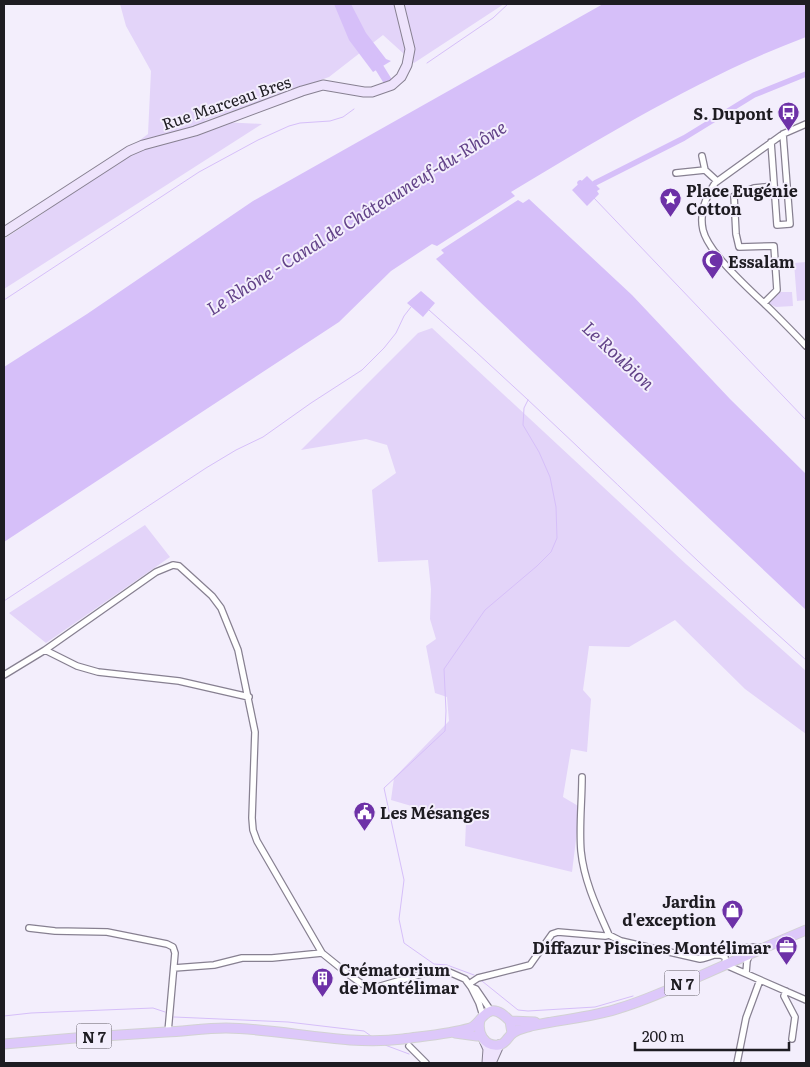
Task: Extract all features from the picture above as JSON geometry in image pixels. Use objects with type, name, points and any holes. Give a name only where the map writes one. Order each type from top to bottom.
[{"type":"main road","name":"N 7","points":[[512,1033],[530,1026],[583,1018],[621,1008],[806,930]]},
{"type":"main road","points":[[491,1011],[500,1012],[510,1020],[512,1033],[508,1039],[499,1045],[490,1044],[482,1038],[478,1028],[481,1018],[491,1011]]},
{"type":"main road","name":"N 7","points":[[4,1044],[86,1036],[224,1028],[263,1030],[348,1041],[379,1041],[447,1033],[470,1028],[481,1018]]},
{"type":"main road","name":"N 7","points":[[510,1020],[554,1021]]},
{"type":"main road","name":"N 7","points":[[447,1033],[482,1038]]},
{"type":"street","name":"Rue Marceau Bres","points":[[4,232],[129,151],[143,145],[195,131],[323,85],[372,92],[392,85],[401,77],[407,64],[410,49],[399,4]]},
{"type":"street","points":[[806,124],[783,134],[717,181],[707,195],[702,212],[703,229],[706,238],[719,257],[806,346]]},
{"type":"street","points":[[771,142],[777,224],[790,224],[783,134]]},
{"type":"street","points":[[702,156],[705,170],[717,181]]},
{"type":"street","points":[[676,173],[705,170]]},
{"type":"street","points":[[764,304],[777,290],[774,246],[739,247],[736,234],[734,196],[754,188],[774,186]]},
{"type":"street","points":[[4,675],[45,650],[156,572],[165,568],[179,566],[212,596],[220,608],[238,650],[256,743],[253,830],[322,953],[362,984],[374,988],[432,971],[449,972],[465,979],[476,990],[491,1011]]},
{"type":"street","points":[[45,650],[77,666],[98,672],[178,681],[248,697]]},
{"type":"street","points":[[582,777],[581,850],[587,883],[609,936]]},
{"type":"street","points":[[29,928],[55,931],[107,932],[167,944],[173,947],[175,953],[168,1032]]},
{"type":"street","points":[[470,985],[478,978],[530,965],[552,934],[558,932],[609,936],[621,941],[700,959],[721,955],[725,957],[726,965],[746,972],[806,1000]]},
{"type":"street","points":[[714,956],[737,948],[767,947]]},
{"type":"street","points":[[174,968],[214,965],[242,958],[272,958],[322,953]]},
{"type":"street","points":[[746,972],[750,954]]},
{"type":"street","points":[[737,1063],[746,1018],[760,980]]},
{"type":"street","points":[[470,985],[479,1003],[481,1018]]},
{"type":"street","points":[[786,991],[784,996],[795,1017],[792,1039]]},
{"type":"street","points":[[482,1038],[488,1049],[489,1063]]},
{"type":"street","points":[[489,1063],[499,1045]]},
{"type":"street","points":[[409,1046],[426,1063]]},
{"type":"shaded area","points":[[120,4],[504,4],[414,63],[383,35],[329,77],[204,121],[262,124],[4,289],[4,239],[42,214],[148,134],[151,71],[126,26]]},
{"type":"shaded area","points":[[806,262],[806,300],[797,301],[794,263]]},
{"type":"shaded area","points":[[779,292],[792,292],[793,306],[776,307],[770,304],[770,301]]},
{"type":"shaded area","points":[[432,328],[686,564],[806,671],[806,734],[745,689],[675,620],[629,647],[589,646],[583,690],[591,699],[587,752],[571,749],[563,797],[580,807],[572,872],[465,846],[466,822],[391,800],[394,778],[449,721],[447,697],[435,693],[426,646],[436,639],[430,619],[431,589],[428,560],[378,562],[372,490],[396,473],[387,445],[366,439],[301,450],[418,333]]},
{"type":"shaded area","points":[[145,525],[170,557],[46,643],[9,613]]},
{"type":"water","points":[[334,4],[351,4],[366,33],[386,59],[391,61],[373,72],[349,40]]},
{"type":"water","name":"Le Rhône - Canal de Châteauneuf-du-Rhône","points":[[603,4],[806,4],[806,37],[692,88],[619,128],[511,192],[515,196],[437,246],[432,244],[391,271],[339,322],[4,542],[4,367],[87,314],[253,201]]},
{"type":"water","points":[[587,176],[600,189],[597,191],[599,194],[587,206],[572,190]]},
{"type":"water","points":[[529,199],[632,295],[730,399],[806,474],[806,610],[436,259],[444,253],[441,250],[518,200],[523,203]]},
{"type":"water","points":[[421,291],[435,303],[423,317],[407,303]]},
{"type":"waterway","points":[[427,63],[493,18],[508,4]]},
{"type":"waterway","name":"Le Roubion","points":[[374,59],[387,80]]},
{"type":"waterway","points":[[580,183],[586,191],[595,183],[684,138],[754,95],[806,74]]},
{"type":"waterway","points":[[4,300],[199,172],[258,140],[289,126],[300,123],[330,121],[343,117],[354,109]]},
{"type":"waterway","points":[[594,198],[806,420]]},
{"type":"waterway","points":[[4,601],[206,468],[263,437],[362,370],[396,333],[404,316],[411,307]]},
{"type":"waterway","points":[[429,310],[524,396],[806,660]]},
{"type":"waterway","points":[[474,975],[447,965],[434,964],[404,943],[399,919],[404,880],[384,788],[445,731],[444,669],[485,610],[537,566],[551,552],[557,538],[556,507],[550,477],[539,452],[523,425],[524,408],[528,400]]},
{"type":"waterway","points":[[482,981],[518,1010],[528,1011],[595,1007],[633,996]]},
{"type":"waterway","points":[[4,1016],[31,1013],[153,1008],[165,1012]]},
{"type":"waterway","points":[[174,1017],[288,1022],[364,1031],[371,1036]]},
{"type":"waterway","points":[[385,1045],[409,1054]]},
{"type":"place","name":"S. Dupont","points":[[789,132]]},
{"type":"place","name":"Place Eugénie Cotton","points":[[670,218]]},
{"type":"place","name":"Essalam","points":[[712,280]]},
{"type":"place","name":"Les Mésanges","points":[[364,831]]},
{"type":"place","name":"Jardin d'exception","points":[[732,929]]},
{"type":"place","name":"Diffazur Piscines Montélimar","points":[[787,966]]},
{"type":"place","name":"Crématorium de Montélimar","points":[[323,997]]}]
